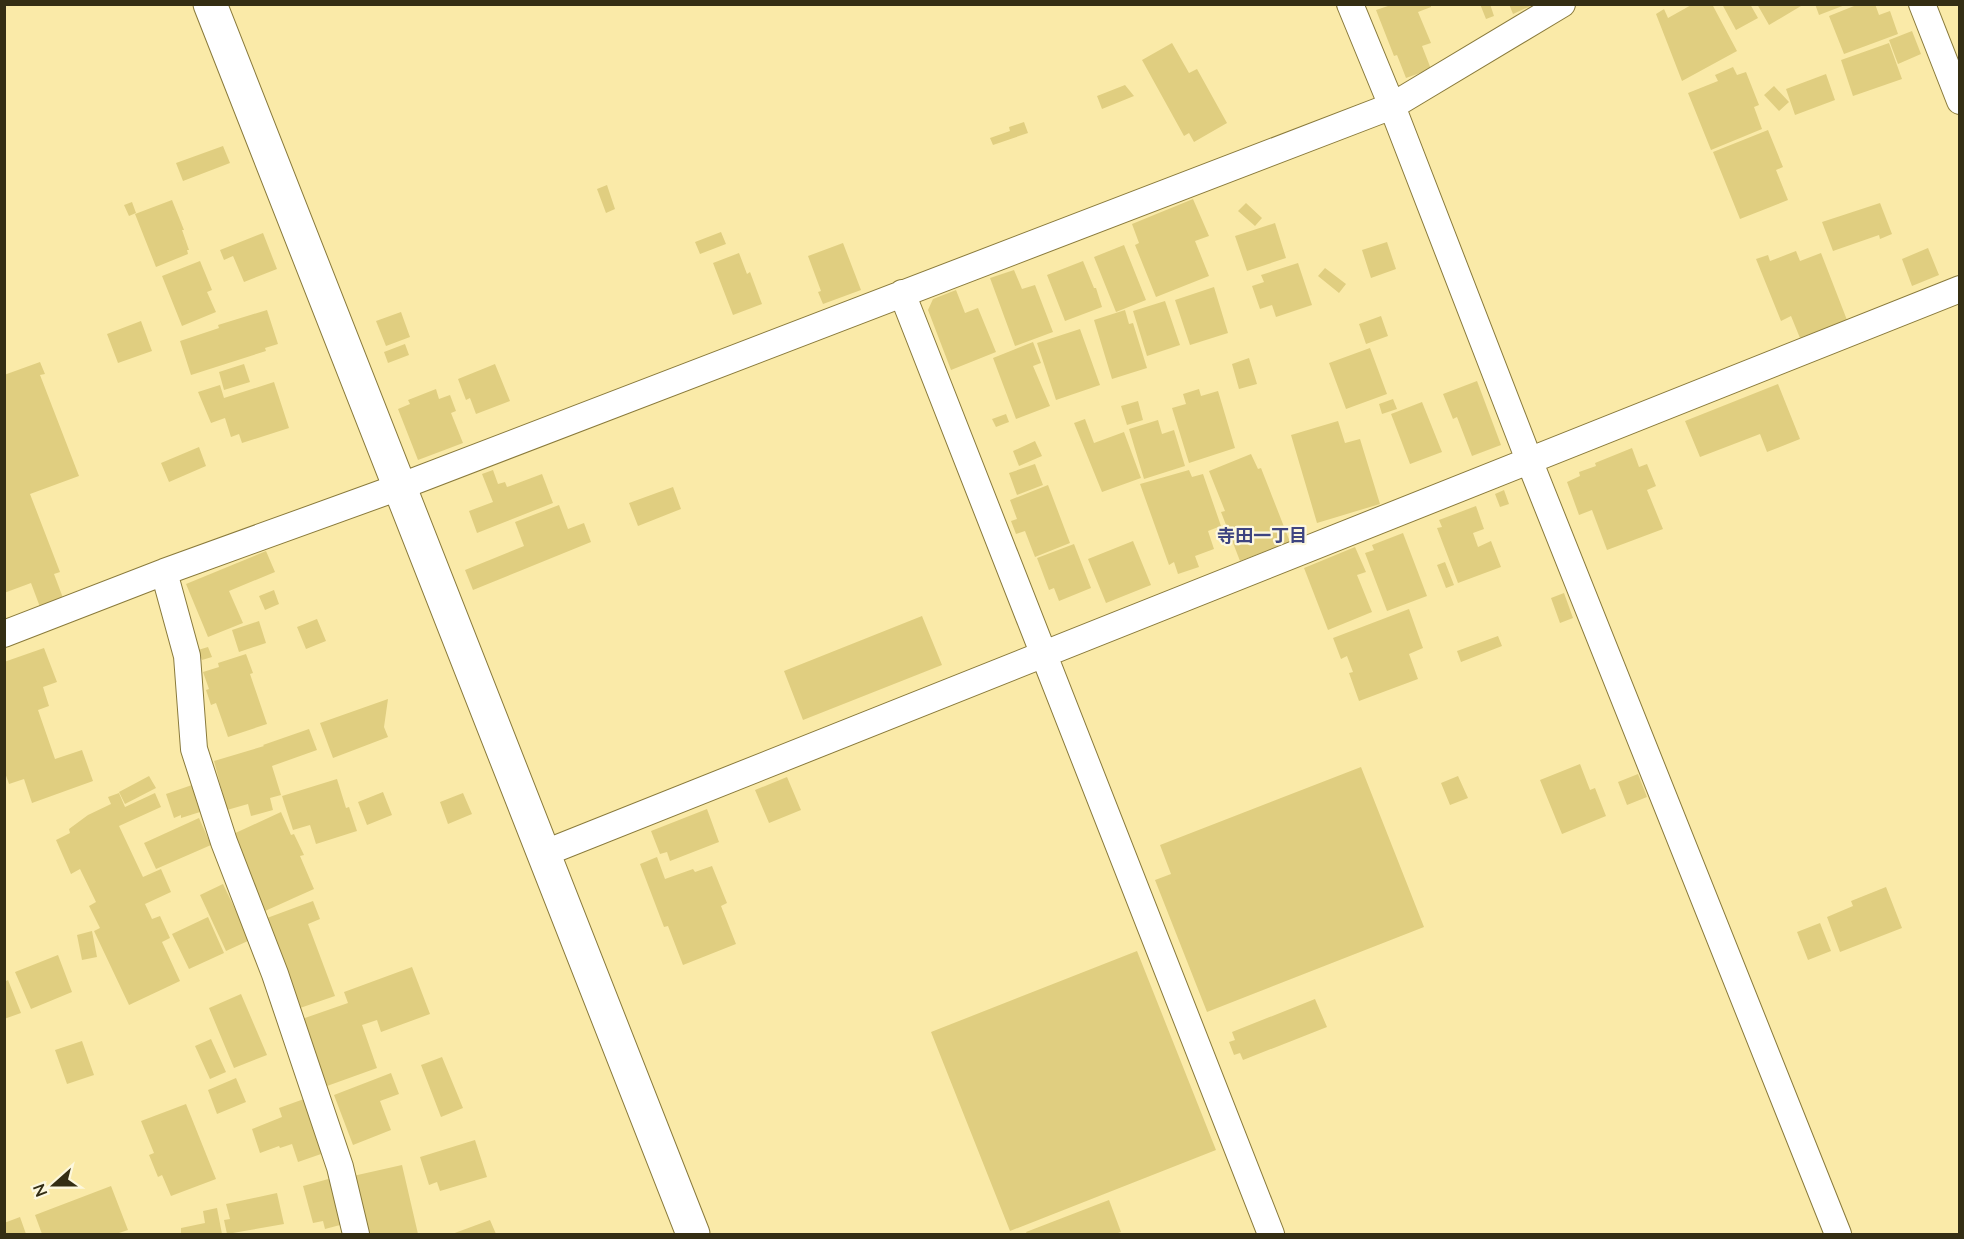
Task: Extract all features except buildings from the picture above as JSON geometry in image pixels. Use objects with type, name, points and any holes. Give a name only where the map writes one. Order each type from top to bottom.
[{"type":"street","points":[[210,4],[693,1234]]},
{"type":"street","points":[[1350,4],[1838,1234]]},
{"type":"street","points":[[4,634],[164,572],[399,487],[1392,106],[1562,4]]},
{"type":"street","points":[[1922,4],[1959,101]]},
{"type":"street","points":[[544,853],[1959,289]]},
{"type":"street","points":[[902,293],[1271,1234]]},
{"type":"street","points":[[164,572],[187,656],[194,749],[224,842],[276,974],[340,1167],[356,1234]]},
{"type":"district","name":"寺田一丁目","points":[[1262,536]]}]
